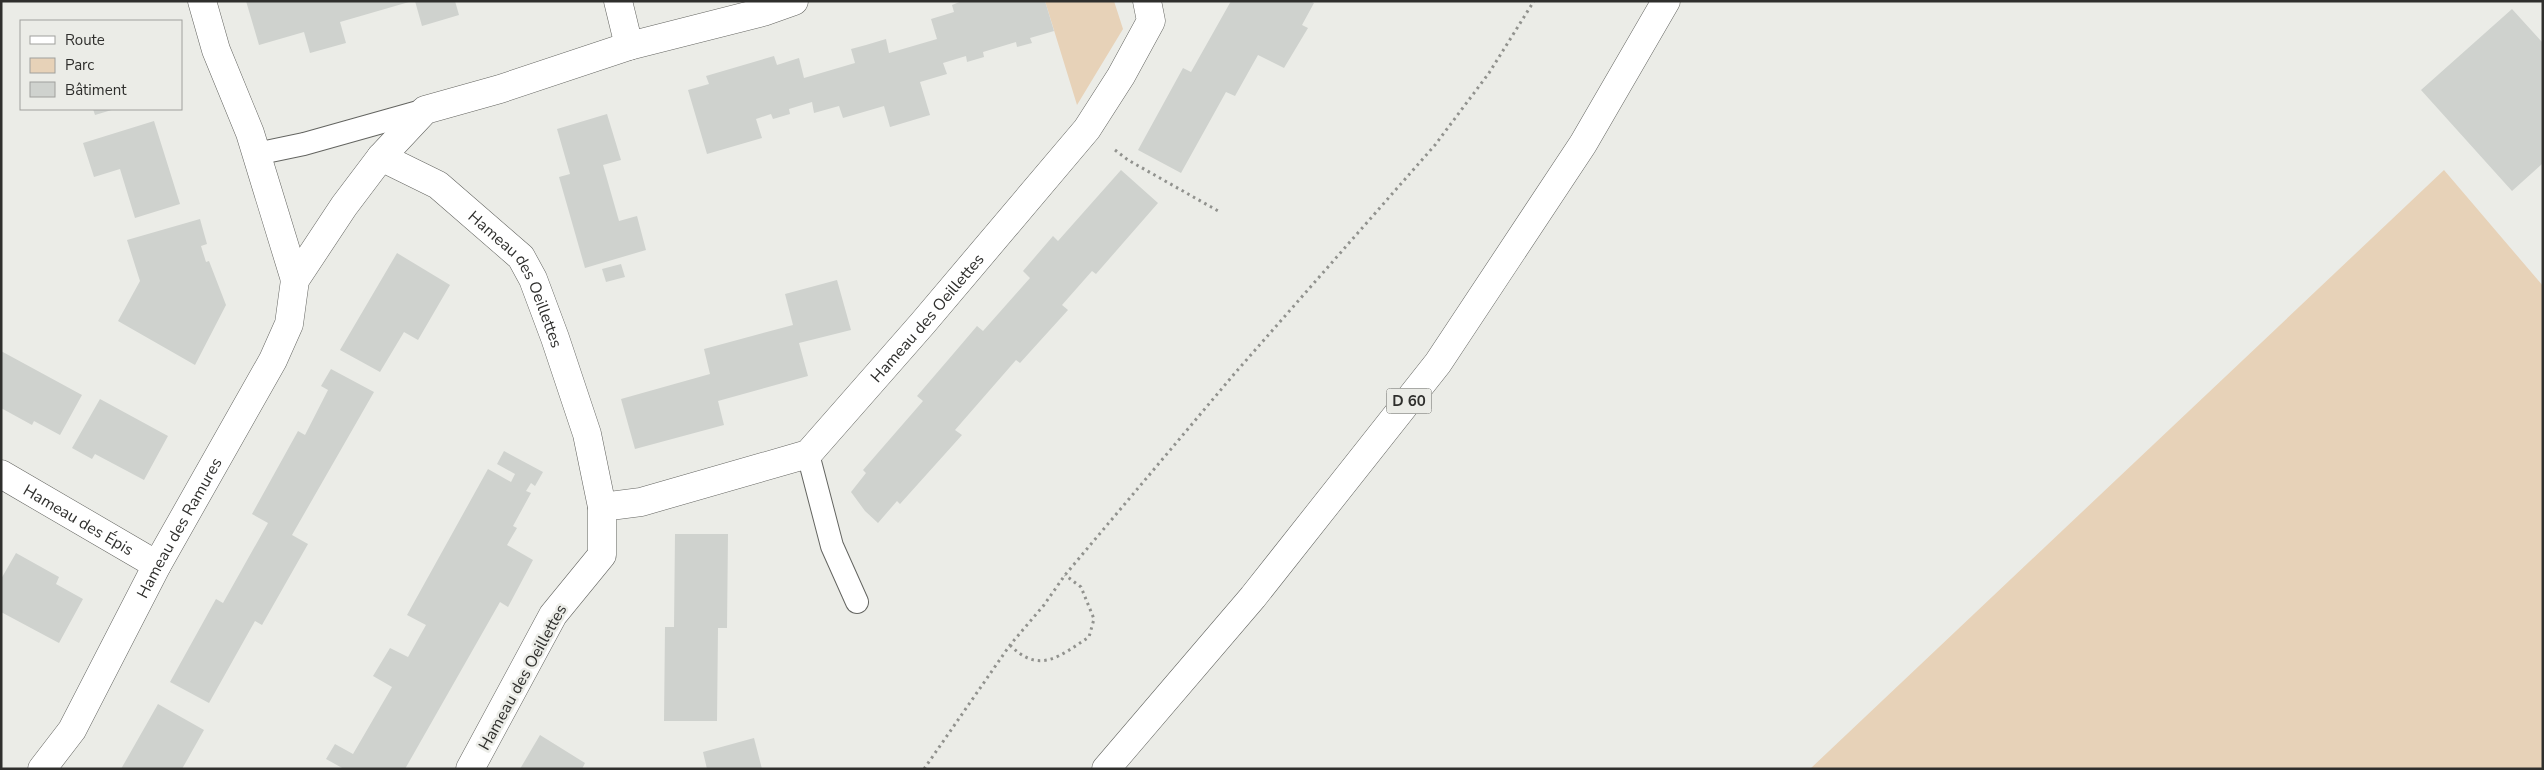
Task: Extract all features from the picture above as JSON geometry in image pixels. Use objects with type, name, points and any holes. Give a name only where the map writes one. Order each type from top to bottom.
[{"type":"street","points":[[202,1],[216,50],[253,144],[295,280]]},
{"type":"street","points":[[618,1],[629,46]]},
{"type":"street","points":[[295,280],[344,206],[381,157],[425,110],[500,89],[629,46],[763,12],[794,1]]},
{"type":"street","name":"Hameau des Oeillettes","points":[[808,454],[923,324],[1087,128],[1121,76],[1151,21],[1147,1]]},
{"type":"street","name":"D 60","points":[[1106,769],[1253,597],[1438,363],[1583,144],[1666,1]]},
{"type":"street","name":"Hameau des Oeillettes","points":[[381,157],[438,185],[521,257],[533,279],[556,338],[588,434],[602,506],[602,555],[553,615],[470,769]]},
{"type":"street","name":"Hameau des Ramures","points":[[42,769],[72,730],[157,565],[273,360],[289,324],[295,280]]},
{"type":"street","points":[[602,506],[641,502],[808,454]]},
{"type":"street","name":"Hameau des Épis","points":[[1,474],[157,565]]},
{"type":"lane","points":[[253,144],[304,144],[425,110]]},
{"type":"lane","points":[[808,454],[832,546],[857,602]]},
{"type":"path","points":[[924,769],[1010,645],[1044,605],[1064,575],[1435,144],[1489,72],[1534,1]]},
{"type":"path","points":[[1128,160],[1220,212]]},
{"type":"path","points":[[1010,645],[1021,657],[1040,662],[1059,656],[1089,637],[1094,619],[1081,587],[1064,575]]},
{"type":"green space","points":[[1045,1],[1114,1],[1123,29],[1077,105]]},
{"type":"green space","points":[[2444,170],[2543,286],[2543,769],[1810,769]]},
{"type":"building","points":[[246,1],[409,2],[340,22],[346,43],[310,53],[304,32],[259,45]]},
{"type":"building","points":[[415,1],[455,1],[459,15],[422,26]]},
{"type":"building","points":[[962,1],[1045,1],[1054,31],[1030,38],[1032,43],[1017,47],[1016,42],[983,52],[984,57],[967,62],[966,56],[943,63],[947,74],[920,82],[930,115],[890,127],[884,106],[843,118],[839,106],[814,113],[812,102],[789,109],[790,114],[773,119],[771,114],[756,119],[762,138],[707,154],[688,90],[709,84],[706,76],[774,56],[777,65],[799,58],[804,78],[855,63],[851,49],[886,39],[889,53],[937,39],[931,19],[954,12],[952,5]]},
{"type":"building","points":[[1231,1],[1310,1],[1314,3],[1302,25],[1308,28],[1284,68],[1258,55],[1235,96],[1226,92],[1181,173],[1138,150],[1183,68],[1191,72]]},
{"type":"building","points":[[2512,9],[2543,43],[2543,163],[2512,191],[2421,90]]},
{"type":"building","points":[[93,110],[112,110],[95,115]]},
{"type":"building","points":[[607,114],[621,160],[603,165],[619,221],[637,216],[646,250],[585,268],[559,177],[570,174],[557,129]]},
{"type":"building","points":[[154,121],[180,204],[135,218],[120,169],[94,177],[83,143]]},
{"type":"building","points":[[1121,170],[1158,203],[1096,274],[1092,271],[1062,305],[1068,310],[1020,363],[1016,360],[955,430],[962,435],[900,504],[897,501],[878,523],[865,511],[851,492],[866,473],[863,470],[923,401],[917,396],[977,326],[983,331],[1030,278],[1023,271],[1053,236],[1058,241]]},
{"type":"building","points":[[200,219],[207,244],[201,246],[206,262],[209,261],[226,305],[195,365],[118,321],[140,281],[127,240]]},
{"type":"building","points":[[397,253],[450,285],[418,340],[404,332],[380,372],[340,350]]},
{"type":"building","points":[[621,264],[625,277],[606,282],[602,269]]},
{"type":"building","points":[[837,280],[851,330],[799,343],[808,376],[718,401],[724,425],[635,449],[621,399],[710,374],[704,349],[793,325],[785,294]]},
{"type":"building","points":[[1,351],[82,395],[60,435],[34,421],[32,425],[1,408]]},
{"type":"building","points":[[331,369],[374,392],[292,535],[308,544],[262,625],[255,621],[209,703],[170,682],[216,599],[223,603],[268,523],[252,514],[298,431],[305,435],[328,390],[321,386]]},
{"type":"building","points":[[100,399],[168,436],[144,480],[95,454],[92,459],[72,448]]},
{"type":"building","points":[[504,451],[543,472],[535,486],[531,483],[526,491],[531,493],[513,526],[517,528],[507,545],[533,560],[508,607],[500,602],[405,769],[344,769],[326,759],[335,744],[353,754],[392,687],[373,676],[390,648],[408,657],[426,625],[407,615],[488,469],[511,482],[515,474],[497,464]]},
{"type":"building","points":[[675,534],[728,534],[727,628],[718,628],[717,721],[664,721],[665,627],[674,627]]},
{"type":"building","points":[[16,553],[59,577],[56,584],[83,599],[59,643],[1,612],[1,579]]},
{"type":"building","points":[[158,704],[204,730],[182,769],[121,769]]},
{"type":"building","points":[[540,735],[585,763],[582,769],[520,769]]},
{"type":"building","points":[[754,738],[762,769],[707,769],[703,752]]}]
